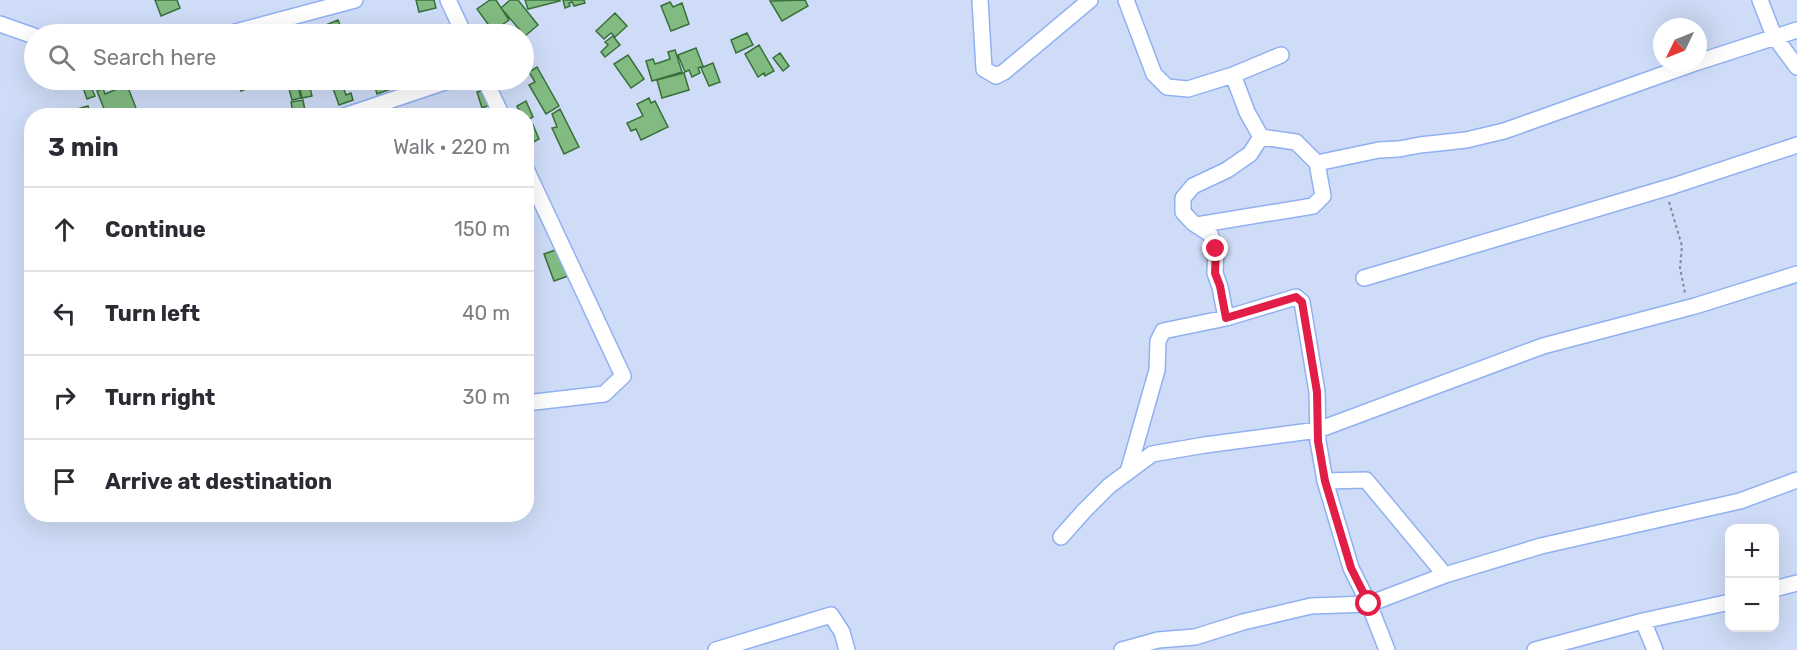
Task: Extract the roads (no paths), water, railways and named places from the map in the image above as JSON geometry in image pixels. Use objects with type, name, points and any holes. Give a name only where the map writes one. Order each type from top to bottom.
[{"type":"street","points":[[265,24],[355,0]]},
{"type":"street","points":[[448,0],[459,24]]},
{"type":"street","points":[[980,0],[984,69],[996,76],[1004,72],[1090,0]]},
{"type":"street","points":[[1126,0],[1154,74],[1167,87],[1188,89],[1233,75],[1281,55]]},
{"type":"street","points":[[1760,0],[1774,36],[1797,67]]},
{"type":"street","points":[[0,24],[24,32]]},
{"type":"street","points":[[1707,58],[1797,30]]},
{"type":"street","points":[[1317,163],[1379,150],[1466,140],[1504,131],[1668,72]]},
{"type":"street","points":[[1233,75],[1247,112],[1261,137]]},
{"type":"street","points":[[368,108],[422,90]]},
{"type":"street","points":[[490,90],[498,108]]},
{"type":"street","points":[[1197,225],[1313,206],[1323,196],[1317,163],[1296,142],[1261,137]]},
{"type":"street","points":[[1226,318],[1215,273],[1216,249],[1210,234],[1183,212],[1183,198],[1193,186],[1227,170],[1250,154],[1261,137]]},
{"type":"street","points":[[1364,278],[1665,188],[1797,145]]},
{"type":"street","points":[[534,187],[623,376],[604,394],[534,402]]},
{"type":"street","points":[[1061,537],[1109,486],[1152,454],[1318,430],[1543,346],[1688,308],[1797,274]]},
{"type":"street","points":[[1128,472],[1157,369],[1158,341],[1163,331],[1226,318],[1296,297],[1302,302],[1317,392],[1318,430],[1325,481],[1351,568],[1369,604],[1387,650]]},
{"type":"street","points":[[1325,481],[1366,480],[1445,575]]},
{"type":"street","points":[[1122,650],[1158,640],[1194,643],[1243,622],[1311,606],[1369,604],[1445,575],[1541,546],[1740,501],[1797,480]]},
{"type":"street","points":[[1779,588],[1797,583]]},
{"type":"street","points":[[1535,650],[1591,643],[1643,621],[1725,603]]},
{"type":"street","points":[[716,650],[831,615],[842,632],[847,650]]},
{"type":"street","points":[[1643,621],[1655,650]]}]
